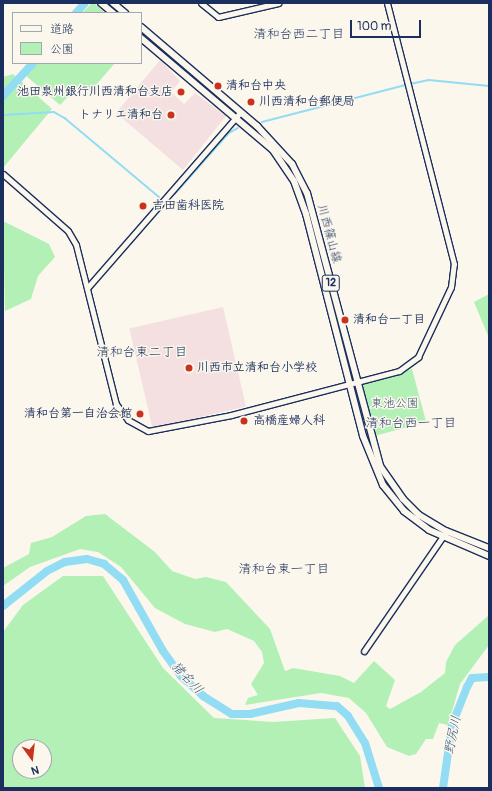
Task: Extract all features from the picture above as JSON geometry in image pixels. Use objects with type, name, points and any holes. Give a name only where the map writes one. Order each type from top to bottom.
[{"type":"main road","points":[[101,3],[112,12]]},
{"type":"main road","points":[[113,3],[124,12]]},
{"type":"main road","name":"川西篠山線","points":[[142,28],[238,115]]},
{"type":"main road","name":"川西篠山線","points":[[142,39],[280,147],[301,179],[353,382],[374,450],[386,476],[419,515],[446,531],[489,548]]},
{"type":"main road","name":"川西篠山線","points":[[353,382],[367,452],[378,477],[404,511],[443,538],[489,556]]},
{"type":"street","points":[[201,3],[218,17],[278,3]]},
{"type":"street","points":[[3,174],[68,231],[81,255],[116,404],[128,420],[148,431],[231,415],[399,370],[418,357],[450,287],[454,264],[387,3]]},
{"type":"street","points":[[88,287],[238,115]]},
{"type":"street","points":[[364,651],[443,538],[446,531]]},
{"type":"shaded area","name":"トナリエ清和台","points":[[160,60],[180,81],[171,92],[184,104],[195,93],[226,116],[183,170],[116,113]]},
{"type":"shaded area","name":"川西市立清和台小学校","points":[[223,307],[246,406],[152,428],[129,329]]},
{"type":"green space","points":[[92,3],[94,3],[104,12],[83,12]]},
{"type":"green space","points":[[36,64],[114,64],[90,92],[80,84],[60,105],[25,75]]},
{"type":"green space","points":[[13,74],[52,109],[3,168],[3,77]]},
{"type":"green space","points":[[3,221],[49,244],[55,257],[38,276],[31,299],[5,311]]},
{"type":"green space","points":[[489,294],[489,338],[474,302]]},
{"type":"green space","name":"東池公園","points":[[412,369],[426,422],[376,436],[362,382]]},
{"type":"green space","points":[[105,514],[155,552],[172,571],[195,579],[206,577],[226,582],[270,629],[285,671],[293,668],[340,676],[354,683],[374,661],[395,680],[386,706],[390,709],[421,692],[445,673],[446,662],[455,645],[489,615],[489,645],[460,684],[448,725],[439,723],[433,739],[426,739],[416,754],[409,756],[387,747],[366,713],[349,698],[321,693],[245,705],[248,698],[258,695],[251,684],[264,663],[262,652],[254,641],[227,629],[215,632],[185,624],[155,608],[121,567],[98,552],[80,549],[30,567],[3,586],[3,568],[29,554],[31,543],[52,537],[86,516]]},
{"type":"green space","points":[[63,576],[103,576],[163,668],[214,718],[273,722],[335,718],[360,756],[365,788],[3,788],[3,632],[23,605]]},
{"type":"waterway","points":[[77,12],[85,3]]},
{"type":"waterway","points":[[3,96],[32,64]]},
{"type":"waterway","points":[[410,84],[429,80],[489,86]]},
{"type":"waterway","points":[[262,122],[406,85]]},
{"type":"waterway","points":[[3,115],[54,112],[65,118],[159,197]]},
{"type":"waterway","points":[[175,194],[229,133],[238,128]]},
{"type":"waterway","name":"猪名川","points":[[3,606],[47,571],[65,562],[87,559],[104,564],[123,580],[163,651],[181,676],[203,696],[232,714],[250,714],[299,703],[337,706],[348,716],[365,743],[379,788]]},
{"type":"waterway","name":"野尻川","points":[[443,788],[452,725],[467,687],[472,678],[489,677]]},
{"type":"place","name":"清和台中央","points":[[218,86]]},
{"type":"place","name":"池田泉州銀行川西清和台支店","points":[[181,92]]},
{"type":"place","name":"川西清和台郵便局","points":[[251,102]]},
{"type":"place","name":"トナリエ清和台","points":[[171,115]]},
{"type":"place","name":"吉田歯科医院","points":[[143,206]]},
{"type":"place","name":"清和台一丁目","points":[[345,320]]},
{"type":"place","name":"川西市立清和台小学校","points":[[189,368]]},
{"type":"place","name":"清和台第一自治会館","points":[[140,414]]},
{"type":"place","name":"高橋産婦人科","points":[[244,421]]},
{"type":"district","name":"清和台西二丁目","points":[[299,34]]},
{"type":"district","name":"清和台東二丁目","points":[[142,352]]},
{"type":"district","name":"清和台西一丁目","points":[[411,423]]},
{"type":"district","name":"清和台東一丁目","points":[[284,569]]}]
